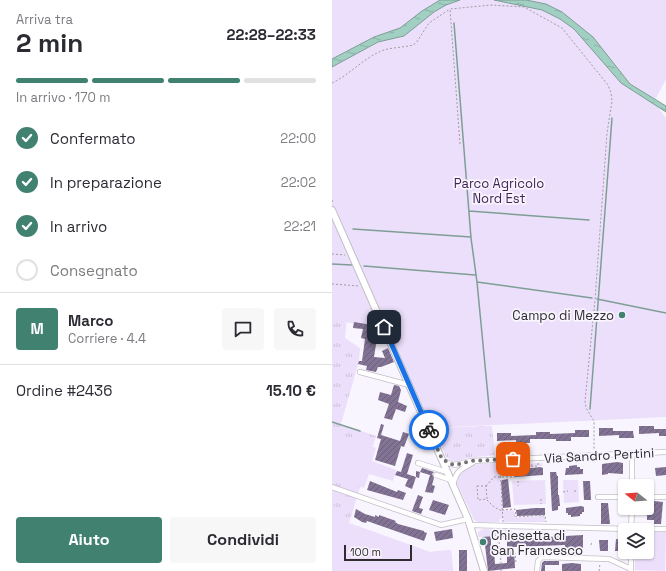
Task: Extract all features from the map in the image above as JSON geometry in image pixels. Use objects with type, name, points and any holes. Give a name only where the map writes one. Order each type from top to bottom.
[{"type":"street","points":[[332,210],[448,472],[469,522],[484,571]]},
{"type":"street","points":[[360,372],[409,385]]},
{"type":"street","name":"Via Sandro Pertini","points":[[460,467],[470,461],[595,454],[666,452]]},
{"type":"street","points":[[632,453],[632,479]]},
{"type":"street","points":[[442,459],[452,465],[460,467]]},
{"type":"street","points":[[418,463],[448,472]]},
{"type":"street","points":[[448,472],[452,468],[460,467]]},
{"type":"street","points":[[452,483],[460,467]]},
{"type":"street","points":[[436,476],[452,483]]},
{"type":"street","points":[[332,487],[441,525],[469,522],[501,526],[618,529]]},
{"type":"street","points":[[598,497],[618,497]]},
{"type":"street","points":[[654,497],[666,497]]},
{"type":"street","points":[[654,529],[666,529]]},
{"type":"street","points":[[537,571],[540,558],[609,560],[631,570],[631,559]]},
{"type":"path","points":[[332,83],[342,79],[349,71],[378,52],[413,45],[429,23],[450,9],[491,5],[524,7],[562,28],[608,85],[612,102],[607,133],[595,300],[585,401],[586,408],[594,421],[595,454]]},
{"type":"path","points":[[450,9],[460,144]]},
{"type":"path","points":[[332,254],[352,256]]},
{"type":"path","points":[[332,284],[366,287]]},
{"type":"path","points":[[514,467],[538,466],[537,458]]},
{"type":"path","points":[[513,459],[514,477],[494,477],[486,486],[487,499],[494,507],[502,510],[515,509],[516,517],[545,515],[546,527]]},
{"type":"path","points":[[495,460],[495,463],[500,463],[502,510],[501,563]]},
{"type":"path","points":[[518,481],[518,486]]},
{"type":"path","points":[[486,486],[477,486],[477,493],[478,500],[487,499]]},
{"type":"path","points":[[563,492],[568,491]]},
{"type":"path","points":[[541,499],[541,504]]},
{"type":"path","points":[[591,545],[592,541]]},
{"type":"path","points":[[514,553],[516,563]]},
{"type":"path","points":[[494,554],[507,554]]},
{"type":"path","points":[[599,571],[600,559]]},
{"type":"green space","name":"Parco Agricolo Nord Est","points":[[332,0],[666,0],[666,79],[654,102],[666,118],[666,417],[432,428],[388,329],[332,320]]},
{"type":"green space","points":[[332,262],[350,287],[345,338],[360,348],[359,361],[341,424],[376,436],[349,523],[430,552],[451,550],[453,571],[332,571]]},
{"type":"green space","points":[[492,426],[495,455],[467,458],[457,462],[446,457],[434,428]]},
{"type":"green space","points":[[332,433],[376,448],[372,461],[396,470],[393,481],[369,474],[364,488],[332,478]]},
{"type":"green space","points":[[499,460],[504,519],[500,519],[499,522],[478,522],[474,520],[456,481],[460,471],[474,465],[494,463]]},
{"type":"green space","points":[[542,463],[542,466],[513,467],[513,475],[501,476],[501,465]]},
{"type":"green space","points":[[545,480],[546,504],[514,505],[512,481]]},
{"type":"green space","points":[[563,480],[578,480],[579,502],[564,503]]},
{"type":"green space","points":[[332,491],[338,503],[333,502],[337,514],[348,523],[430,552],[451,550],[453,571],[332,571]]},
{"type":"green space","points":[[503,510],[514,510],[515,518],[545,516],[545,522],[504,522]]},
{"type":"green space","points":[[483,529],[512,530],[513,535],[478,537],[478,532]]},
{"type":"green space","points":[[654,531],[666,532],[665,571],[635,570],[635,559],[654,559]]},
{"type":"water","points":[[440,0],[460,0],[446,5],[434,12],[404,36],[378,42],[332,67],[332,59],[374,37],[400,28],[422,11]]},
{"type":"water","points":[[494,0],[526,0],[546,4],[562,12],[593,37],[630,84],[666,106],[666,112],[621,83],[574,29],[560,19],[542,10]]},
{"type":"building","points":[[354,322],[376,327],[379,333],[374,357],[385,358],[382,351],[388,348],[394,362],[378,367],[376,372],[366,370],[367,366],[358,364],[359,361],[362,361],[365,339],[361,338],[363,329],[353,328]]},
{"type":"building","points":[[394,385],[399,386],[401,390],[398,402],[407,406],[405,412],[396,409],[392,420],[384,418],[389,404],[378,400],[380,392],[391,395]]},
{"type":"building","points":[[381,424],[384,425],[381,435],[400,441],[403,432],[409,434],[404,447],[401,446],[395,466],[375,460],[381,439],[377,438]]},
{"type":"building","points":[[639,426],[654,426],[654,429],[666,429],[666,436],[659,436],[659,433],[639,434]]},
{"type":"building","points":[[599,428],[613,428],[613,431],[633,431],[634,438],[619,438],[619,435],[599,436]]},
{"type":"building","points":[[575,430],[589,430],[589,437],[571,437],[571,441],[556,441],[556,439],[530,439],[530,443],[516,443],[516,440],[497,441],[497,433],[511,433],[511,436],[536,435],[536,432],[550,432],[550,434],[575,433]]},
{"type":"building","points":[[407,453],[413,455],[407,474],[416,477],[412,489],[405,486],[408,479],[395,475],[397,471],[401,472]]},
{"type":"building","points":[[617,462],[623,463],[623,474],[608,473],[602,475],[602,464]]},
{"type":"building","points":[[577,465],[580,469],[583,469],[583,474],[565,475],[566,468]]},
{"type":"building","points":[[540,467],[543,468],[543,475],[515,477],[515,470]]},
{"type":"building","points":[[666,467],[666,475],[656,476],[655,468]]},
{"type":"building","points":[[422,468],[434,472],[432,474],[434,478],[432,485],[435,486],[433,493],[425,492],[430,475],[420,472]]},
{"type":"building","points":[[416,471],[420,472],[419,478],[416,477]]},
{"type":"building","points":[[550,472],[556,472],[558,476],[558,495],[560,506],[558,506],[558,510],[552,511]]},
{"type":"building","points":[[508,479],[511,507],[503,508],[501,482],[502,480]]},
{"type":"building","points":[[370,481],[397,492],[398,490],[406,493],[403,500],[367,490]]},
{"type":"building","points":[[583,481],[590,481],[591,500],[584,500]]},
{"type":"building","points":[[418,495],[423,497],[419,508],[423,509],[421,514],[412,511]]},
{"type":"building","points":[[433,500],[449,505],[445,515],[429,510]]},
{"type":"building","points":[[654,501],[663,502],[661,524],[654,524],[654,520],[647,520],[647,515],[654,515]]},
{"type":"building","points":[[601,503],[608,503],[610,524],[601,524]]},
{"type":"building","points":[[584,507],[584,512],[580,514],[580,516],[571,517],[571,515],[566,513],[566,508]]},
{"type":"building","points":[[545,508],[545,515],[517,516],[516,510]]},
{"type":"building","points":[[356,509],[365,514],[375,517],[375,515],[379,517],[379,515],[396,521],[395,522],[398,524],[424,531],[427,533],[424,541],[367,521],[366,523],[362,522],[354,517]]},
{"type":"building","points":[[452,529],[453,538],[436,541],[434,532]]},
{"type":"building","points":[[513,535],[513,539],[583,535],[583,548],[565,548],[565,545],[514,547],[515,568],[488,571],[485,545],[481,543],[482,537],[494,536],[491,539],[491,549],[494,551],[495,564],[507,563],[507,539],[501,536]]},
{"type":"building","points":[[616,539],[618,539],[618,551],[615,551]]},
{"type":"building","points":[[599,540],[608,540],[608,551],[600,551]]},
{"type":"building","points":[[459,550],[467,550],[467,571],[459,571]]},
{"type":"building","points":[[544,561],[559,561],[559,565],[545,565],[545,571],[541,571],[542,563]]},
{"type":"building","points":[[562,564],[581,564],[581,571],[562,571]]},
{"type":"waterway","points":[[454,23],[471,238],[477,282],[490,417]]},
{"type":"waterway","points":[[590,409],[612,118]]},
{"type":"waterway","points":[[469,211],[589,220]]},
{"type":"waterway","points":[[353,229],[471,237]]},
{"type":"waterway","points":[[332,264],[352,265]]},
{"type":"waterway","points":[[364,266],[475,275]]},
{"type":"waterway","points":[[477,282],[592,298]]},
{"type":"waterway","points":[[597,299],[666,313]]},
{"type":"waterway","points":[[332,422],[360,431]]},
{"type":"way so far","points":[[429,430],[442,459],[451,464],[456,465],[470,461],[513,459]]},
{"type":"place","name":"Campo di Mezzo","points":[[622,315]]},
{"type":"place","name":"Chiesetta di San Francesco","points":[[483,542]]},
{"type":"route","points":[[384,327],[429,430]]}]
